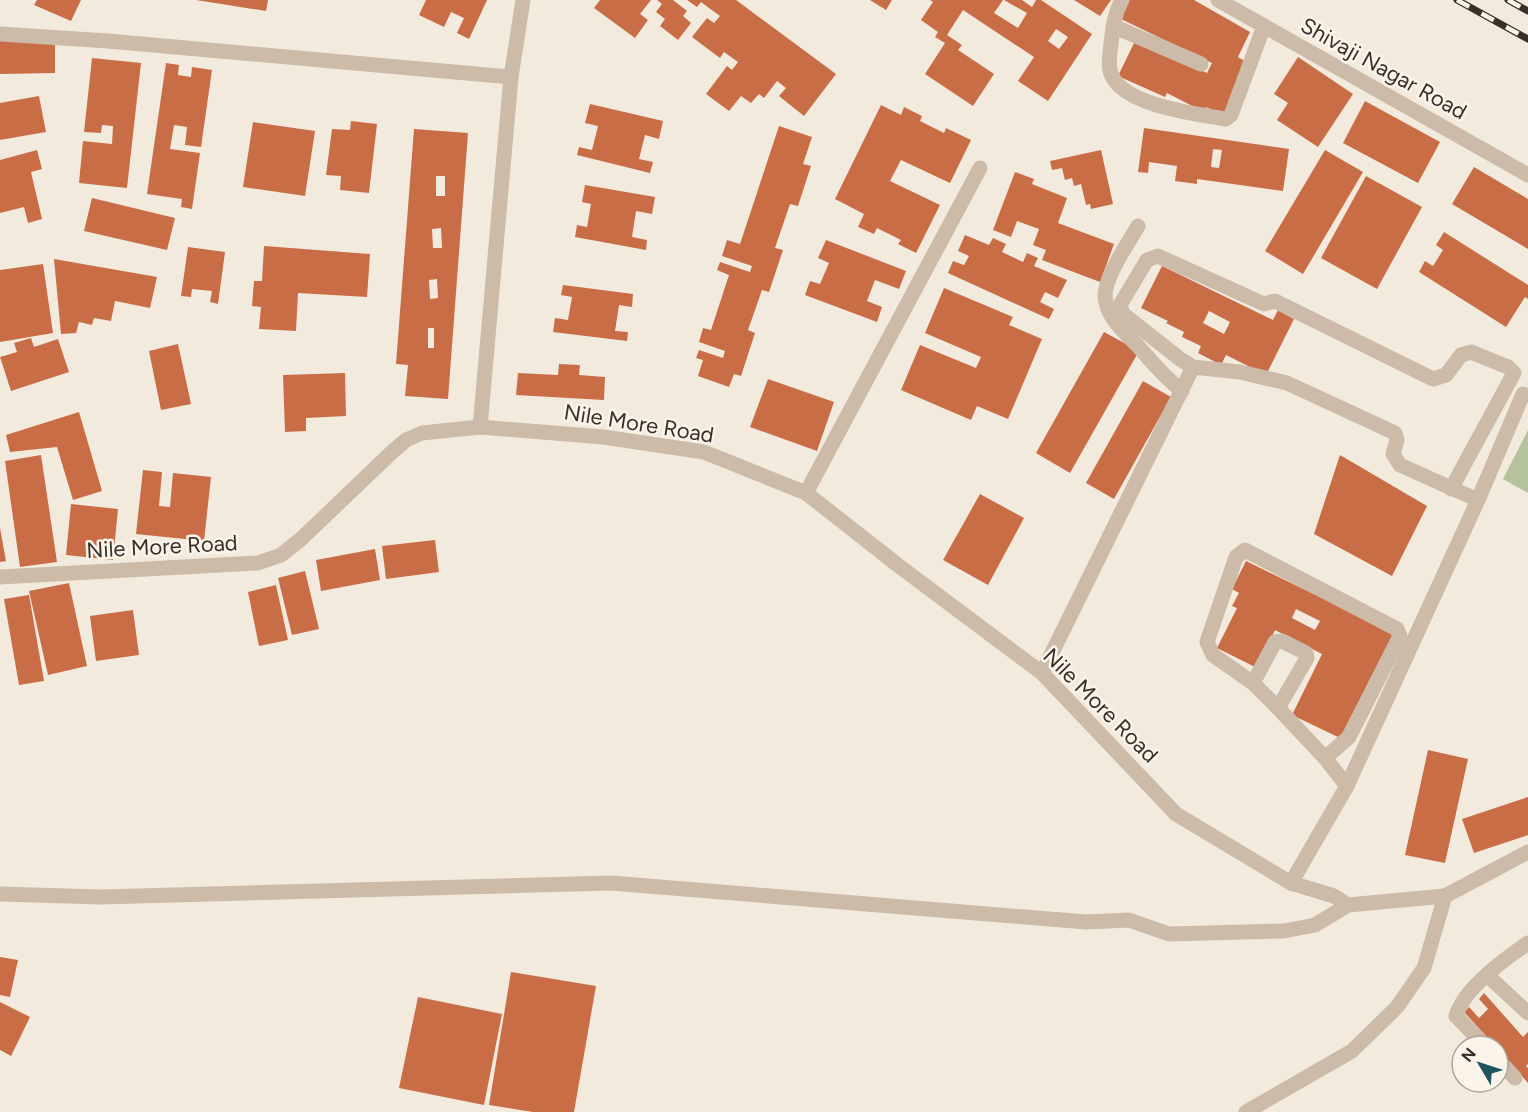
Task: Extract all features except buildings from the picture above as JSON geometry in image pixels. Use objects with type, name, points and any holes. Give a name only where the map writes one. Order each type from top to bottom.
[{"type":"street","points":[[480,427],[511,77],[523,0]]},
{"type":"street","points":[[1122,0],[1115,12],[1113,26],[1109,62],[1112,77],[1127,92],[1166,108],[1226,119],[1231,115],[1264,26]]},
{"type":"street","name":"Shivaji Nagar Road","points":[[1218,0],[1528,175]]},
{"type":"street","points":[[1113,26],[1201,64]]},
{"type":"street","points":[[0,34],[108,41],[511,77]]},
{"type":"street","points":[[806,493],[980,168]]},
{"type":"street","points":[[1138,226],[1110,276],[1105,295],[1127,336],[1163,376],[1182,391]]},
{"type":"street","points":[[1115,310],[1147,260],[1158,256],[1264,304],[1275,301],[1432,379],[1446,375],[1461,355],[1471,352],[1508,367],[1514,373],[1451,489]]},
{"type":"street","points":[[1115,310],[1193,367],[1239,372],[1287,383],[1395,433],[1397,440],[1394,454],[1400,465],[1478,500]]},
{"type":"street","points":[[1042,673],[1193,367]]},
{"type":"street","points":[[1291,883],[1347,786],[1478,500],[1523,394]]},
{"type":"street","name":"Nile More Road","points":[[0,577],[258,563],[281,555],[300,540],[406,440],[422,433],[480,427],[603,437],[704,452],[806,493],[1042,673],[1176,814],[1291,883],[1334,896],[1348,905]]},
{"type":"street","points":[[1325,758],[1349,737],[1400,636],[1397,629],[1245,550],[1236,556],[1207,642],[1213,655],[1253,683],[1278,708],[1325,758],[1347,786]]},
{"type":"street","points":[[1253,683],[1275,642],[1282,641],[1306,653],[1307,658],[1278,708]]},
{"type":"street","points":[[0,894],[101,897],[611,883],[1086,922],[1129,920],[1169,934],[1284,931],[1315,925],[1348,905],[1444,896],[1528,852]]},
{"type":"street","points":[[1246,1112],[1352,1051],[1397,1008],[1424,968],[1444,896]]},
{"type":"street","points":[[1473,1034],[1456,1016],[1459,1006],[1487,975],[1528,942]]},
{"type":"street","points":[[1487,975],[1528,1013]]},
{"type":"street","points":[[1510,1073],[1515,1078]]},
{"type":"green space","points":[[1528,430],[1528,493],[1503,479]]},
{"type":"railway","points":[[1457,0],[1528,39]]},
{"type":"railway","points":[[1508,0],[1528,11]]}]
